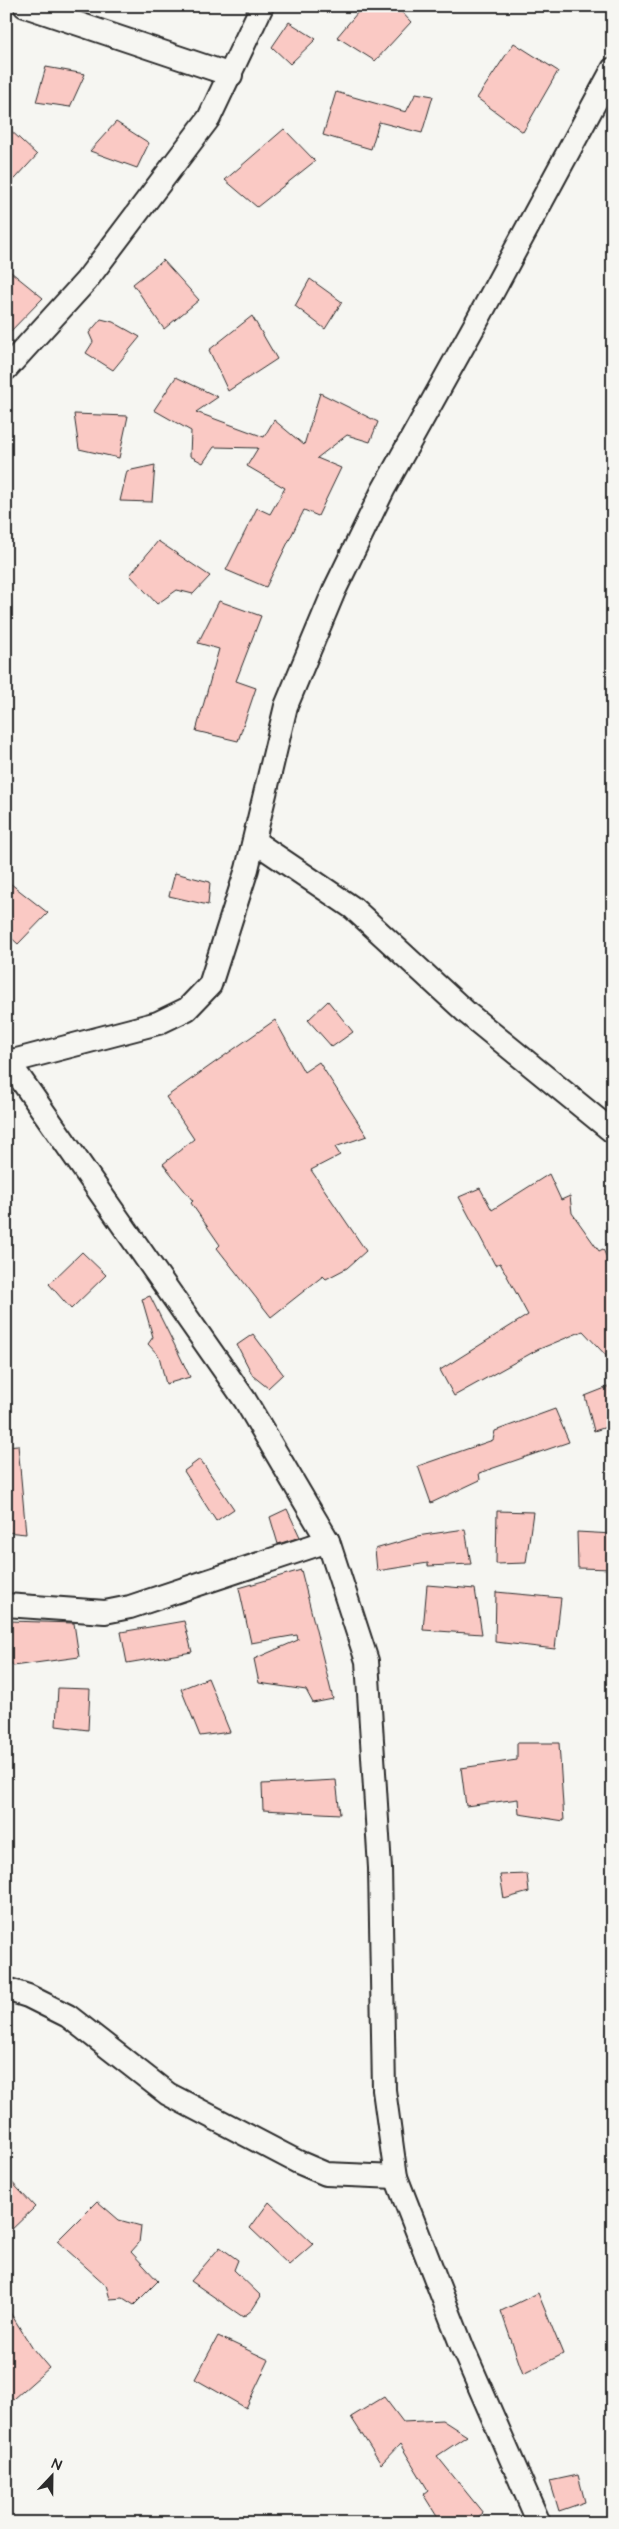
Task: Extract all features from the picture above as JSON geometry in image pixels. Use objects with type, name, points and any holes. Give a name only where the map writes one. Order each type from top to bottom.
[{"type":"street","points":[[25,6],[231,75]]},
{"type":"street","points":[[6,369],[86,281],[209,118],[262,6]]},
{"type":"street","points":[[540,2523],[463,2350],[396,2177],[384,2090],[380,1868],[367,1661],[328,1541],[246,1400],[7,1060],[158,1023],[187,1009],[210,985],[254,841],[286,706],[334,591],[383,490],[613,69]]},
{"type":"street","points":[[254,841],[353,908],[467,1013],[613,1132]]},
{"type":"street","points":[[6,1605],[105,1612],[130,1607],[328,1541]]},
{"type":"street","points":[[6,1989],[28,1996],[68,2016],[168,2094],[298,2162],[326,2174],[396,2177]]},
{"type":"building","points":[[363,6],[396,6],[411,22],[375,61],[337,37]]},
{"type":"building","points":[[289,22],[316,39],[290,64],[272,47]]},
{"type":"building","points":[[514,43],[558,71],[523,132],[477,98]]},
{"type":"building","points":[[46,67],[85,74],[70,107],[36,102]]},
{"type":"building","points":[[336,92],[406,112],[416,93],[433,96],[422,133],[379,122],[371,149],[323,135]]},
{"type":"building","points":[[116,122],[149,143],[137,168],[90,151]]},
{"type":"building","points":[[6,126],[37,155],[6,189]]},
{"type":"building","points":[[284,129],[315,161],[257,207],[225,180]]},
{"type":"building","points":[[163,260],[199,300],[164,329],[133,284]]},
{"type":"building","points":[[6,268],[43,298],[6,336]]},
{"type":"building","points":[[310,279],[342,302],[325,329],[295,306]]},
{"type":"building","points":[[252,316],[277,359],[228,391],[209,350]]},
{"type":"building","points":[[101,319],[113,322],[140,337],[113,370],[86,353],[93,342],[89,333]]},
{"type":"building","points":[[176,377],[218,397],[196,412],[264,437],[274,420],[304,445],[320,393],[378,422],[370,442],[347,435],[317,458],[341,468],[318,516],[304,510],[266,587],[226,570],[257,508],[270,514],[285,488],[247,466],[258,448],[214,447],[203,463],[190,456],[191,431],[154,410]]},
{"type":"building","points":[[74,414],[128,416],[119,458],[79,449]]},
{"type":"building","points":[[155,465],[152,502],[120,501],[127,471]]},
{"type":"building","points":[[158,541],[210,576],[193,594],[177,590],[157,604],[130,575]]},
{"type":"building","points":[[219,601],[261,616],[236,681],[256,688],[238,741],[196,731],[219,649],[198,643]]},
{"type":"building","points":[[175,873],[210,882],[208,905],[169,896]]},
{"type":"building","points":[[6,880],[48,913],[18,944],[6,933]]},
{"type":"building","points":[[328,1001],[353,1032],[332,1047],[308,1020]]},
{"type":"building","points":[[275,1020],[304,1072],[319,1062],[367,1136],[335,1147],[340,1155],[311,1170],[366,1251],[347,1268],[326,1279],[323,1276],[271,1317],[217,1248],[220,1245],[191,1203],[193,1201],[163,1164],[194,1139],[166,1097]]},
{"type":"building","points":[[549,1174],[561,1200],[570,1196],[572,1213],[599,1251],[603,1249],[613,1272],[613,1363],[583,1331],[537,1350],[454,1396],[440,1370],[528,1315],[500,1263],[495,1265],[459,1197],[480,1188],[492,1210]]},
{"type":"building","points":[[82,1252],[106,1275],[71,1309],[49,1284]]},
{"type":"building","points":[[150,1296],[190,1377],[166,1384],[159,1356],[148,1344],[153,1337],[142,1299]]},
{"type":"building","points":[[253,1334],[283,1374],[268,1388],[253,1376],[237,1345]]},
{"type":"building","points":[[613,1385],[613,1425],[594,1431],[585,1396]]},
{"type":"building","points":[[555,1409],[569,1442],[479,1473],[480,1480],[431,1503],[418,1466],[493,1440],[495,1431]]},
{"type":"building","points":[[18,1445],[26,1534],[6,1532],[6,1446]]},
{"type":"building","points":[[200,1459],[234,1509],[216,1521],[184,1471]]},
{"type":"building","points":[[287,1509],[300,1537],[278,1544],[270,1517]]},
{"type":"building","points":[[497,1511],[533,1512],[526,1563],[496,1564]]},
{"type":"building","points":[[465,1529],[471,1564],[428,1566],[428,1563],[377,1571],[375,1549],[417,1536]]},
{"type":"building","points":[[577,1532],[613,1534],[613,1569],[578,1568]]},
{"type":"building","points":[[301,1570],[333,1699],[313,1703],[306,1690],[259,1683],[254,1659],[298,1640],[297,1635],[251,1643],[239,1588]]},
{"type":"building","points":[[427,1585],[475,1589],[482,1634],[423,1630]]},
{"type":"building","points":[[496,1592],[561,1598],[555,1649],[495,1642]]},
{"type":"building","points":[[10,1621],[74,1623],[79,1657],[13,1666],[6,1654],[6,1634]]},
{"type":"building","points":[[184,1621],[192,1652],[127,1663],[121,1632]]},
{"type":"building","points":[[208,1678],[230,1732],[200,1736],[181,1689]]},
{"type":"building","points":[[58,1688],[90,1689],[88,1730],[56,1726]]},
{"type":"building","points":[[517,1743],[559,1743],[564,1821],[519,1814],[518,1799],[466,1806],[461,1768],[517,1760]]},
{"type":"building","points":[[336,1780],[340,1814],[263,1810],[262,1784]]},
{"type":"building","points":[[527,1874],[529,1892],[504,1899],[500,1875]]},
{"type":"building","points":[[6,2176],[35,2207],[6,2235]]},
{"type":"building","points":[[97,2201],[119,2220],[141,2226],[139,2243],[131,2252],[158,2281],[134,2305],[123,2298],[110,2299],[106,2285],[57,2241]]},
{"type":"building","points":[[269,2202],[313,2244],[289,2265],[250,2228]]},
{"type":"building","points":[[220,2247],[238,2260],[234,2270],[261,2296],[252,2310],[243,2317],[191,2281]]},
{"type":"building","points":[[538,2293],[563,2354],[523,2374],[501,2311]]},
{"type":"building","points":[[6,2306],[33,2349],[49,2368],[6,2406]]},
{"type":"building","points":[[218,2336],[269,2360],[246,2408],[195,2379]]},
{"type":"building","points":[[384,2397],[403,2422],[442,2420],[467,2436],[437,2456],[483,2513],[471,2523],[441,2523],[423,2494],[428,2490],[400,2444],[381,2464],[351,2417]]},
{"type":"building","points":[[578,2475],[585,2502],[559,2511],[550,2481]]}]
